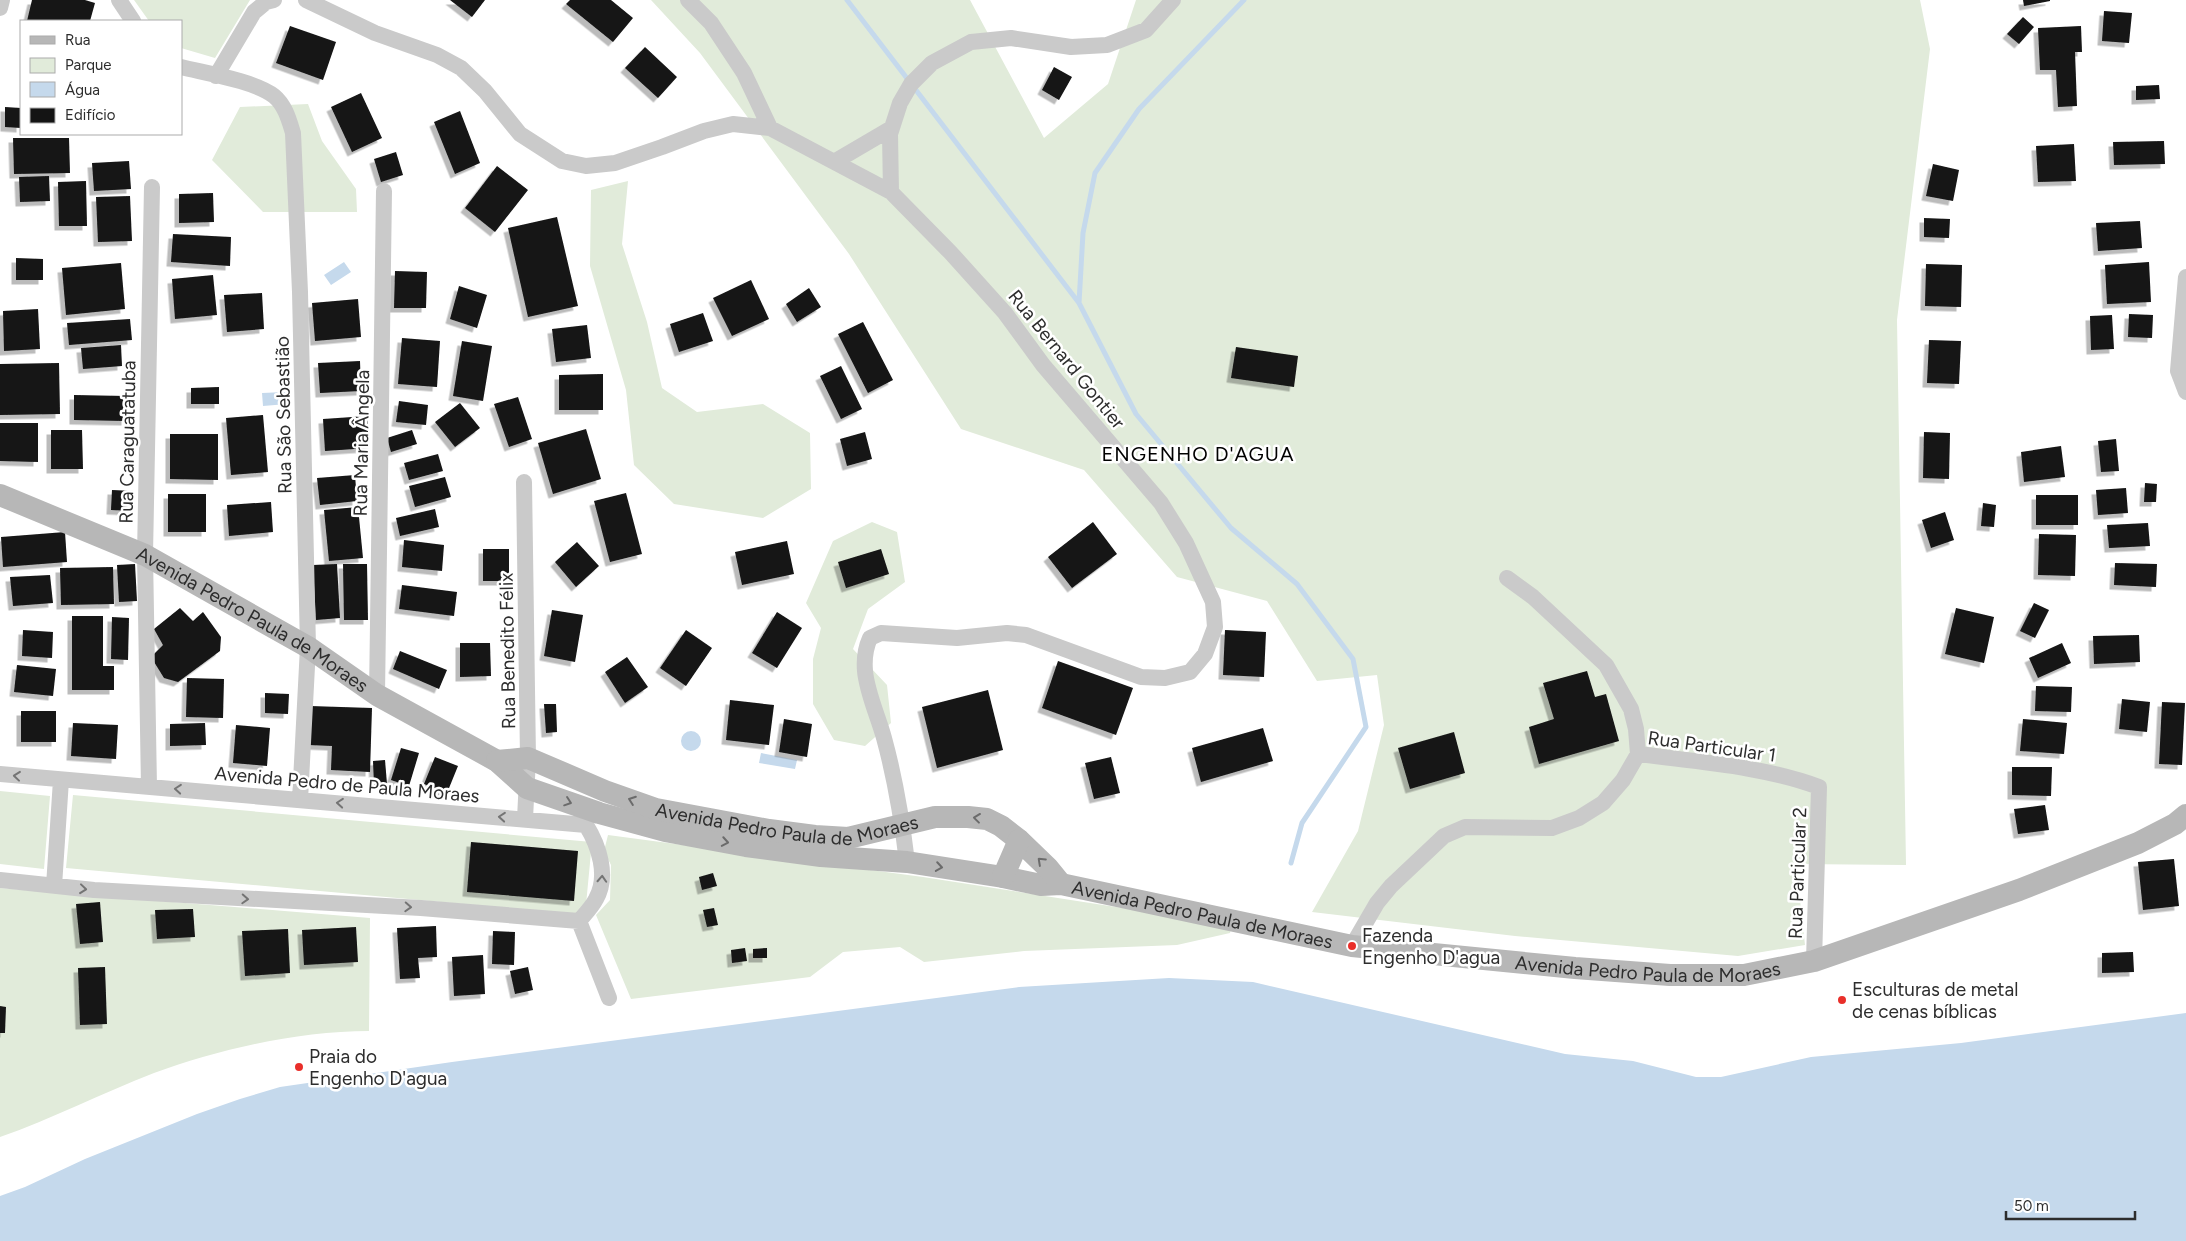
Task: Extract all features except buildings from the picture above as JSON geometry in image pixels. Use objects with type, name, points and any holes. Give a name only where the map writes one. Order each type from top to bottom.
[{"type":"main road","name":"Avenida Pedro Paula de Moraes","points":[[0,495],[144,554],[308,647],[377,695],[497,762],[527,788],[592,819],[746,846],[821,856],[907,862],[1041,885],[1061,884],[1352,946],[1575,968],[1670,975],[1744,975],[1814,961],[2019,890],[2138,843],[2175,824],[2186,815]]},
{"type":"main road","name":"Avenida Pedro Paula de Moraes","points":[[497,762],[528,758],[656,809],[769,830],[848,838],[935,817],[987,819],[1001,826],[1019,840],[1048,868],[1061,884]]},
{"type":"main road","points":[[1003,877],[1019,840]]},
{"type":"street","points":[[0,8],[2,0]]},
{"type":"street","points":[[119,0],[132,20]]},
{"type":"street","points":[[216,76],[254,12],[266,2],[274,0]]},
{"type":"street","points":[[306,0],[375,32],[437,55],[461,68],[485,91],[520,134],[562,161],[586,166],[614,163],[704,131],[733,124],[770,128]]},
{"type":"street","points":[[688,0],[711,23],[744,73],[770,128]]},
{"type":"street","points":[[891,192],[892,128],[900,103],[911,84],[932,63],[971,42],[1011,38],[1071,47],[1107,45],[1146,30],[1173,0]]},
{"type":"street","name":"Rua São Sebastião","points":[[182,67],[255,86],[274,96],[288,114],[293,133],[300,292],[308,647],[300,800]]},
{"type":"street","name":"Rua Bernard Gontier","points":[[770,128],[891,192],[950,252],[1005,313],[1043,365],[1161,503],[1186,543],[1213,602],[1215,627],[1206,654],[1190,672],[1165,678],[1140,677],[1026,635],[1007,633],[957,638],[881,633],[870,638],[865,651],[865,672],[884,740],[903,826],[907,862]]},
{"type":"street","points":[[834,162],[892,128]]},
{"type":"street","name":"Rua Caraguatatuba","points":[[149,787],[144,554],[152,187]]},
{"type":"street","name":"Rua Maria Ângela","points":[[377,695],[384,191]]},
{"type":"street","points":[[2186,277],[2178,370],[2186,392]]},
{"type":"street","name":"Rua Benedito Félix","points":[[524,482],[528,758],[526,820]]},
{"type":"street","points":[[1507,578],[1533,597],[1606,665],[1631,709],[1636,729],[1638,754]]},
{"type":"street","name":"Rua Particular 1","points":[[1352,946],[1377,903],[1391,886],[1444,836],[1466,827],[1552,828],[1579,818],[1603,803],[1623,780],[1638,754],[1755,770],[1796,778],[1819,787]]},
{"type":"street","name":"Avenida Pedro de Paula Moraes","points":[[0,774],[526,820],[592,819]]},
{"type":"street","points":[[54,886],[61,780]]},
{"type":"street","name":"Rua Particular 2","points":[[1814,961],[1819,787]]},
{"type":"street","points":[[579,921],[596,901],[603,878],[592,819]]},
{"type":"street","points":[[0,880],[94,890],[421,908],[579,921]]},
{"type":"street","points":[[579,921],[609,998]]},
{"type":"green space","points":[[134,0],[250,0],[215,58],[182,48],[182,20],[148,20]]},
{"type":"green space","points":[[651,0],[970,0],[1044,138],[1108,84],[1136,0],[1920,0],[1930,49],[1897,320],[1906,865],[1796,864],[1805,945],[1738,956],[1515,936],[1312,912],[1358,831],[1384,725],[1377,675],[1317,681],[1267,601],[1177,577],[1084,470],[961,429],[849,254],[700,53]]},
{"type":"green space","points":[[308,104],[322,141],[356,189],[357,212],[263,212],[212,160],[240,107]]},
{"type":"green space","points":[[628,181],[622,244],[647,322],[662,388],[697,412],[763,404],[810,433],[811,489],[763,518],[674,504],[634,465],[626,390],[590,266],[591,190]]},
{"type":"green space","points":[[872,522],[897,532],[905,582],[868,609],[853,649],[887,685],[891,723],[865,746],[834,740],[813,704],[813,659],[821,628],[806,603],[833,541]]},
{"type":"green space","points":[[0,791],[50,796],[44,869],[0,864]]},
{"type":"green space","points":[[73,795],[592,842],[585,915],[66,868]]},
{"type":"green space","points":[[608,835],[923,877],[1232,925],[1230,933],[1177,945],[1024,951],[924,962],[900,947],[843,952],[810,977],[631,999],[596,915],[610,900],[611,865],[604,851]]},
{"type":"green space","points":[[0,888],[370,918],[369,1031],[315,1034],[287,1038],[205,1056],[154,1073],[0,1137]]},
{"type":"water","points":[[344,262],[351,272],[331,285],[324,275]]},
{"type":"water","points":[[285,392],[287,404],[263,406],[262,393]]},
{"type":"water","points":[[691,731],[698,734],[701,741],[698,748],[691,751],[684,748],[681,741],[684,734]]},
{"type":"water","points":[[761,753],[797,760],[795,769],[759,763]]},
{"type":"water","points":[[1169,978],[1253,982],[1565,1054],[1633,1061],[1696,1077],[1721,1077],[1811,1057],[1961,1043],[2186,1013],[2186,1241],[0,1241],[0,1196],[197,1114],[280,1087],[452,1062],[1019,987]]},
{"type":"waterway","points":[[847,0],[1079,303]]},
{"type":"waterway","points":[[1244,0],[1139,109],[1095,173],[1083,233],[1079,303],[1136,414],[1231,528],[1297,584],[1353,659],[1366,727],[1302,823],[1291,863]]},
{"type":"place","name":"Fazenda Engenho D'agua","points":[[1352,946]]},
{"type":"place","name":"Esculturas de metal de cenas bíblicas","points":[[1842,1000]]},
{"type":"place","name":"Praia do Engenho D'agua","points":[[299,1067]]},
{"type":"district","name":"ENGENHO D'AGUA","points":[[1198,454]]}]
